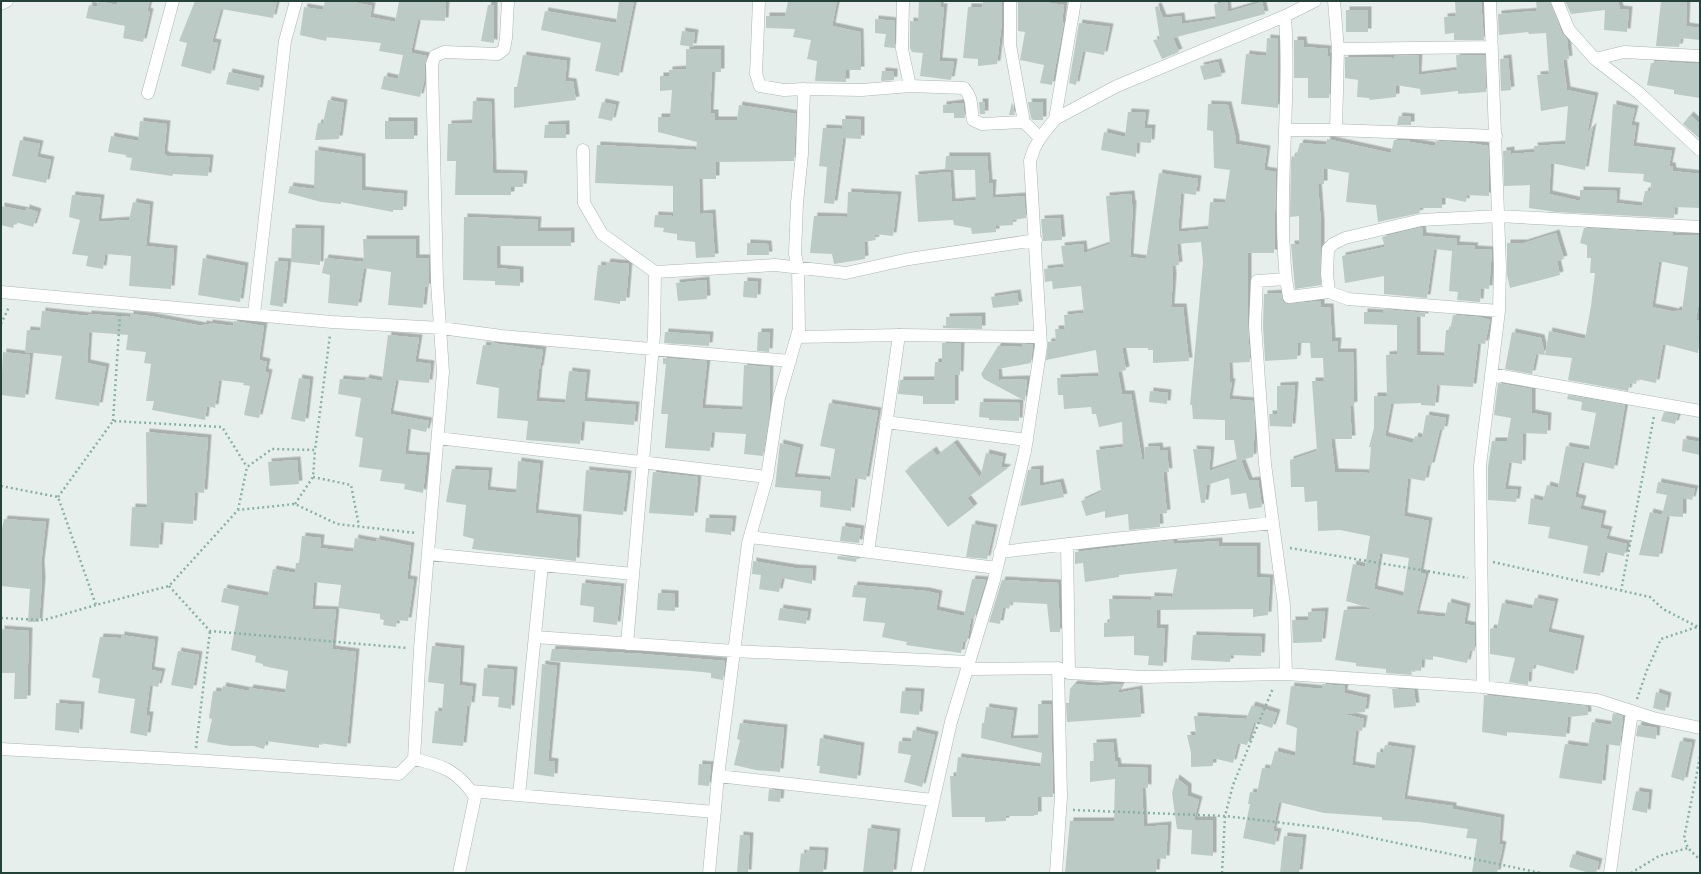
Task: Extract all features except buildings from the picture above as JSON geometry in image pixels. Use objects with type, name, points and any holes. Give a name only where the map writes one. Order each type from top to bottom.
[{"type":"street","points":[[1,4],[7,1]]},
{"type":"street","points":[[148,93],[173,1]]},
{"type":"street","points":[[254,314],[285,42],[296,1]]},
{"type":"street","points":[[1,749],[399,774],[414,759],[420,649],[443,372],[437,282],[432,64],[435,56],[444,52],[498,54],[504,50],[508,1]]},
{"type":"street","points":[[759,1],[756,74],[760,86],[784,90],[862,90],[910,86],[964,88],[971,97],[973,120],[982,124],[1024,122]]},
{"type":"street","points":[[903,1],[902,49],[910,86]]},
{"type":"street","points":[[1010,1],[1010,45],[1024,122],[1040,138]]},
{"type":"street","points":[[1055,119],[1075,1]]},
{"type":"street","points":[[917,873],[951,722],[997,568],[1027,440],[1041,346],[1036,240],[1030,161],[1034,149],[1040,138],[1055,119],[1117,86],[1285,16],[1315,1]]},
{"type":"street","points":[[1334,1],[1338,49],[1336,130]]},
{"type":"street","points":[[1483,687],[1480,559],[1480,466],[1499,311],[1499,216],[1490,1]]},
{"type":"street","points":[[1556,1],[1569,30],[1595,59],[1639,93],[1700,150]]},
{"type":"street","points":[[1285,16],[1288,58],[1283,240],[1288,297],[1330,292],[1348,299],[1499,311]]},
{"type":"street","points":[[1338,49],[1491,47]]},
{"type":"street","points":[[1595,59],[1624,52],[1700,56]]},
{"type":"street","points":[[709,873],[718,776],[750,537],[767,477],[778,398],[799,329],[798,268],[795,254],[796,203],[802,154],[804,89]]},
{"type":"street","points":[[1285,130],[1336,130],[1496,136]]},
{"type":"street","points":[[583,150],[584,202],[602,234],[655,272],[775,265],[846,273],[909,259],[1036,240]]},
{"type":"street","points":[[1330,292],[1327,274],[1328,249],[1333,244],[1345,238],[1421,220],[1499,216],[1700,228]]},
{"type":"street","points":[[627,644],[652,348],[655,272]]},
{"type":"street","points":[[1282,674],[1284,605],[1265,464],[1255,314],[1257,281],[1286,279]]},
{"type":"street","points":[[1,292],[332,322],[441,328],[502,336],[790,361]]},
{"type":"street","points":[[797,337],[898,335],[1040,337]]},
{"type":"street","points":[[868,552],[898,335]]},
{"type":"street","points":[[1492,374],[1700,410]]},
{"type":"street","points":[[886,422],[1027,440]]},
{"type":"street","points":[[438,438],[767,477]]},
{"type":"street","points":[[1000,552],[1273,523]]},
{"type":"street","points":[[750,537],[997,568]]},
{"type":"street","points":[[1056,873],[1061,810],[1067,544]]},
{"type":"street","points":[[429,554],[633,574]]},
{"type":"street","points":[[519,795],[542,565]]},
{"type":"street","points":[[535,637],[734,651],[1063,670],[1144,677],[1282,674],[1483,687],[1597,700],[1653,718],[1700,728]]},
{"type":"street","points":[[1610,873],[1632,711]]},
{"type":"street","points":[[414,759],[442,766],[461,778],[475,797],[459,873]]},
{"type":"street","points":[[718,776],[933,800]]},
{"type":"street","points":[[471,790],[715,812]]},
{"type":"path","points":[[1,324],[16,293]]},
{"type":"path","points":[[58,497],[113,421],[121,303]]},
{"type":"path","points":[[295,504],[313,477],[315,450],[332,322]]},
{"type":"path","points":[[1621,591],[1656,402]]},
{"type":"path","points":[[113,421],[222,427],[247,467]]},
{"type":"path","points":[[1,618],[44,620],[169,586],[238,510],[247,467],[272,449],[315,450]]},
{"type":"path","points":[[313,477],[351,485],[359,526]]},
{"type":"path","points":[[1,486],[58,497]]},
{"type":"path","points":[[58,497],[96,605]]},
{"type":"path","points":[[238,510],[295,504],[337,524],[430,535]]},
{"type":"path","points":[[1276,546],[1481,580]]},
{"type":"path","points":[[1480,559],[1650,597],[1663,609],[1699,626]]},
{"type":"path","points":[[169,586],[210,632],[420,649]]},
{"type":"path","points":[[1632,711],[1647,670],[1661,639],[1699,626]]},
{"type":"path","points":[[194,760],[210,632]]},
{"type":"path","points":[[1222,873],[1225,816],[1233,785],[1282,674]]},
{"type":"path","points":[[1700,757],[1684,838],[1688,848],[1700,860]]},
{"type":"path","points":[[1061,810],[1225,816],[1325,828],[1541,873]]},
{"type":"path","points":[[1632,873],[1659,856],[1688,848]]}]
